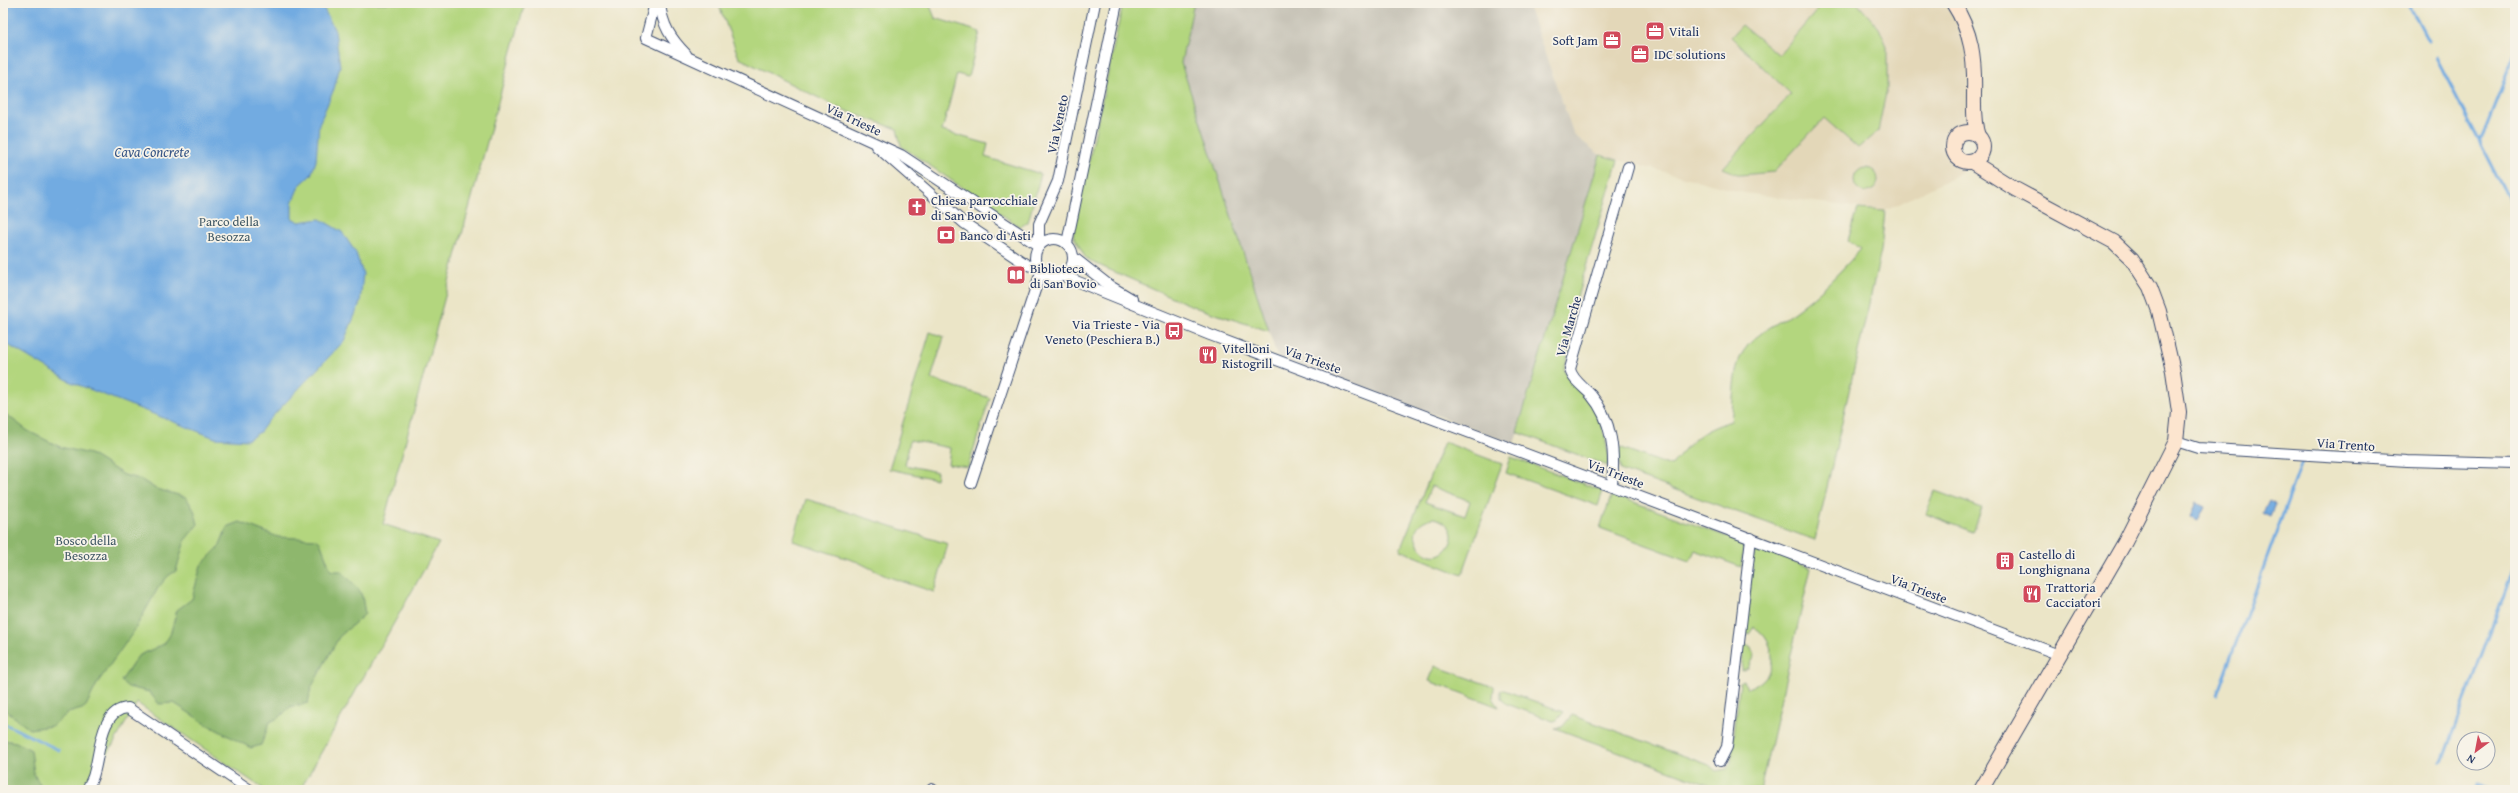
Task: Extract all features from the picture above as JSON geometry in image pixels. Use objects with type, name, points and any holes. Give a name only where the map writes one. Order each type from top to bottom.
[{"type":"street","name":"Via Trieste","points":[[655,3],[646,38],[901,155],[1039,246]]},
{"type":"street","points":[[660,3],[665,27],[670,36],[692,59]]},
{"type":"street","name":"Via Veneto","points":[[1039,246],[1039,224],[1058,181],[1095,3]]},
{"type":"street","points":[[1117,3],[1067,243],[1073,257],[1110,286],[1163,317]]},
{"type":"street","points":[[1953,3],[1965,23],[1972,46],[1974,124],[1982,145],[1976,159]]},
{"type":"street","points":[[1974,108],[1963,133],[1955,140],[1953,150],[1961,161],[1976,159]]},
{"type":"street","points":[[1963,133],[1978,136]]},
{"type":"street","points":[[870,141],[964,223],[1027,265],[1052,276],[1061,275],[1163,317]]},
{"type":"street","points":[[1976,159],[1988,171],[2015,189],[2114,242],[2140,268],[2155,298],[2173,371],[2179,412],[2176,441],[2125,542],[1981,790]]},
{"type":"street","name":"Via Marche","points":[[1612,485],[1613,452],[1607,423],[1592,396],[1574,377],[1570,369],[1628,167]]},
{"type":"street","points":[[971,483],[1040,270],[1035,258],[1039,246],[1052,239],[1067,243]]},
{"type":"street","points":[[1061,275],[1070,268],[1073,257]]},
{"type":"street","name":"Via Trieste","points":[[1163,317],[2060,655]]},
{"type":"street","name":"Via Trento","points":[[2176,441],[2198,448],[2408,461],[2515,464]]},
{"type":"street","points":[[1720,761],[1727,747],[1751,538]]},
{"type":"street","points":[[87,790],[94,773],[106,727],[119,711],[128,708],[250,790]]},
{"type":"shaded area","points":[[1194,3],[1527,3],[1574,135],[1600,155],[1514,444],[1277,356],[1181,63]]},
{"type":"shaded area","points":[[1527,3],[1948,3],[1969,44],[1969,113],[1963,127],[1951,144],[1952,155],[1963,172],[1885,211],[1745,193],[1600,155],[1574,135]]},
{"type":"green space","name":"Parco della Besozza","points":[[3,3],[525,3],[383,524],[439,543],[300,790],[265,790],[137,703],[87,790],[3,790]]},
{"type":"green space","points":[[718,3],[929,3],[935,18],[980,32],[968,77],[957,74],[942,131],[988,144],[985,157],[1041,174],[1028,222],[1020,227],[901,146],[897,129],[841,109],[739,58]]},
{"type":"green space","points":[[1123,3],[1194,3],[1181,63],[1269,331],[1197,308],[1094,263],[1085,257],[1073,235]]},
{"type":"green space","points":[[1811,3],[1857,3],[1879,28],[1887,46],[1887,88],[1878,131],[1858,148],[1824,118],[1774,172],[1740,175],[1723,168],[1791,94],[1731,37],[1742,25],[1779,55],[1818,9]]},
{"type":"green space","points":[[1600,155],[1618,160],[1565,337],[1572,341],[1564,370],[1569,379],[1589,399],[1599,417],[1607,446],[1608,466],[1517,432]]},
{"type":"green space","points":[[1866,168],[1874,172],[1878,180],[1874,188],[1866,192],[1858,188],[1854,180],[1858,172]]},
{"type":"green space","points":[[1858,209],[1885,211],[1881,251],[1815,540],[1620,470],[1619,447],[1671,466],[1684,449],[1697,438],[1711,429],[1731,421],[1735,376],[1739,359],[1743,352],[1762,332],[1794,312],[1817,294],[1861,249],[1848,240]]},
{"type":"green space","points":[[930,332],[944,337],[931,379],[990,398],[968,467],[948,464],[950,448],[910,440],[905,465],[937,472],[936,479],[889,469]]},
{"type":"green space","name":"Bosco della Besozza","points":[[3,412],[28,431],[60,447],[90,454],[124,475],[140,479],[156,489],[186,497],[194,510],[198,524],[185,540],[176,571],[168,576],[158,588],[134,631],[98,682],[86,706],[82,709],[68,713],[52,726],[29,729],[3,708]]},
{"type":"green space","points":[[1444,442],[1502,464],[1462,575],[1400,550]],"holes":[[[1431,486],[1470,501],[1465,516],[1425,502]],[[1434,518],[1444,522],[1447,525],[1452,533],[1452,537],[1448,547],[1440,554],[1432,555],[1424,552],[1418,545],[1416,529],[1422,522]]]},
{"type":"green space","points":[[1511,457],[1603,491],[1598,506],[1506,473]]},
{"type":"green space","points":[[1935,491],[1982,508],[1973,532],[1926,514]]},
{"type":"green space","points":[[1612,494],[1744,543],[1741,567],[1695,550],[1690,561],[1600,528]]},
{"type":"green space","points":[[806,499],[948,544],[934,592],[886,576],[858,562],[793,541]]},
{"type":"green space","points":[[240,522],[278,537],[316,539],[320,542],[331,571],[341,571],[358,588],[362,596],[365,614],[339,637],[311,688],[308,703],[290,707],[280,717],[270,722],[261,745],[251,748],[206,724],[174,703],[159,704],[149,692],[128,687],[121,681],[138,656],[164,644],[170,635],[177,610],[192,599],[201,565],[219,547],[227,527]]},
{"type":"green space","points":[[1755,547],[1811,568],[1760,790],[1722,790],[1555,728],[1562,727],[1572,715],[1709,765],[1716,771],[1727,769],[1731,762],[1740,682],[1744,680],[1747,689],[1757,684],[1765,678],[1770,670],[1772,661],[1768,642],[1762,634],[1754,627],[1749,634],[1745,632]]},
{"type":"green space","points":[[1744,643],[1751,648],[1755,656],[1748,668],[1741,671]]},
{"type":"green space","points":[[1435,666],[1494,687],[1493,698],[1499,707],[1429,681]]},
{"type":"green space","points":[[1501,689],[1564,712],[1557,720],[1553,721],[1507,704],[1501,699]]},
{"type":"green space","points":[[3,740],[16,742],[31,750],[34,774],[43,790],[3,790]]},
{"type":"water","name":"Cava Concrete","points":[[3,3],[321,3],[335,31],[340,66],[334,89],[319,124],[316,161],[311,175],[299,186],[292,203],[292,218],[299,222],[320,219],[342,232],[356,253],[363,274],[360,303],[344,341],[268,421],[260,432],[247,440],[215,438],[71,382],[3,342]]},
{"type":"water","points":[[2269,501],[2276,505],[2271,517],[2263,513]]},
{"type":"water","points":[[2196,502],[2205,506],[2198,521],[2190,517]]},
{"type":"waterway","points":[[2408,3],[2428,41]]},
{"type":"waterway","points":[[2480,142],[2515,53]]},
{"type":"waterway","points":[[2436,57],[2515,211]]},
{"type":"waterway","points":[[2217,695],[2302,462]]},
{"type":"waterway","points":[[2442,761],[2515,565]]},
{"type":"waterway","points":[[3,723],[59,750]]},
{"type":"waterway","points":[[2475,790],[2477,785],[2491,790]]},
{"type":"place","name":"Vitali","points":[[1655,31]]},
{"type":"place","name":"Soft Jam","points":[[1612,40]]},
{"type":"place","name":"IDC solutions","points":[[1640,54]]},
{"type":"place","name":"Chiesa parrocchiale di San Bovio","points":[[917,207]]},
{"type":"place","name":"Banco di Asti","points":[[946,235]]},
{"type":"place","name":"Biblioteca di San Bovio","points":[[1016,275]]},
{"type":"place","name":"Via Trieste - Via Veneto (Peschiera B.)","points":[[1174,331]]},
{"type":"place","name":"Vitelloni Ristogrill","points":[[1208,355]]},
{"type":"place","name":"Castello di Longhignana","points":[[2005,561]]},
{"type":"place","name":"Trattoria Cacciatori","points":[[2032,594]]}]
